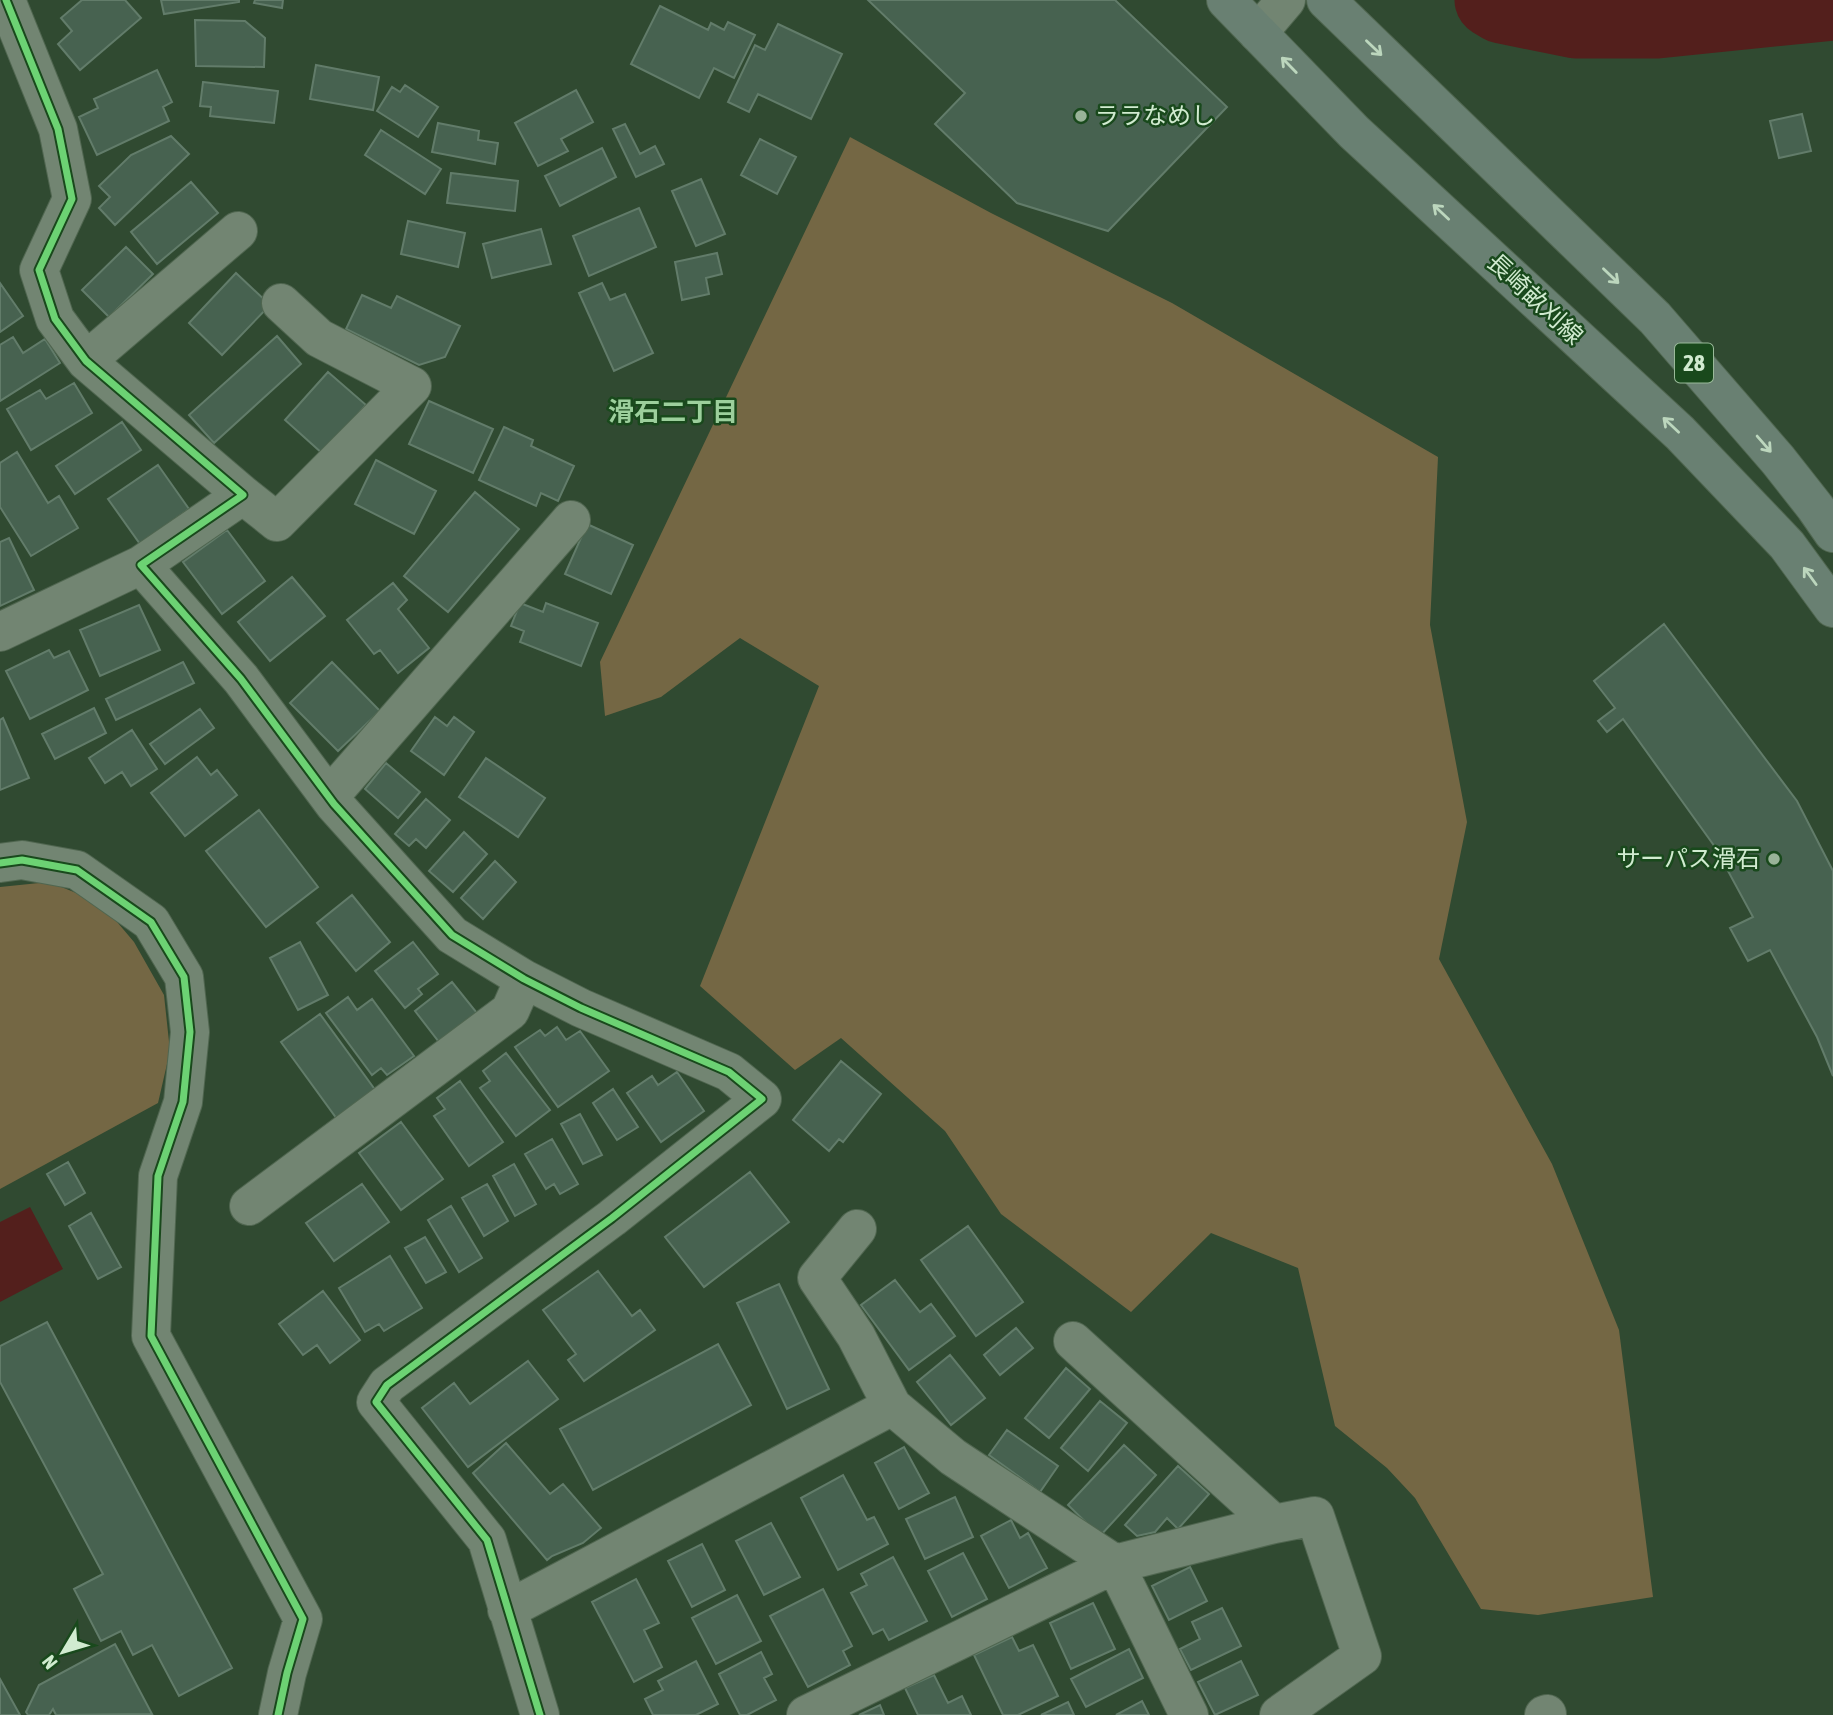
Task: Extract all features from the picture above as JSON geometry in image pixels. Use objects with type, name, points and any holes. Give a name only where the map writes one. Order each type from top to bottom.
[{"type":"main road","name":"長崎畝刈線","points":[[1226,0],[1354,132],[1680,433],[1787,545],[1833,608]]},
{"type":"main road","name":"28","points":[[1325,0],[1655,318],[1778,460],[1833,533]]},
{"type":"street","points":[[6,0],[58,129],[72,199],[39,270],[55,319],[86,361],[277,522],[412,386],[319,338],[281,303]]},
{"type":"street","points":[[1258,33],[1286,0]]},
{"type":"street","points":[[86,361],[238,231]]},
{"type":"street","points":[[0,632],[141,565],[243,495]]},
{"type":"street","points":[[329,797],[571,520]]},
{"type":"street","points":[[141,565],[241,679],[329,797],[452,935],[524,979],[582,1008],[729,1072],[762,1099],[612,1217],[387,1385],[376,1402],[487,1540],[540,1715]]},
{"type":"street","points":[[0,863],[22,860],[77,870],[151,922],[184,977],[190,1032],[183,1102],[158,1177],[151,1336],[303,1619],[278,1715]]},
{"type":"street","points":[[249,1206],[510,1011],[524,979]]},
{"type":"street","points":[[857,1229],[817,1278],[856,1336],[892,1406],[953,1457],[1115,1564],[1189,1715]]},
{"type":"street","points":[[1073,1341],[1274,1524]]},
{"type":"street","points":[[507,1610],[892,1406]]},
{"type":"street","points":[[806,1715],[1115,1564],[1315,1516],[1362,1656],[1279,1715]]},
{"type":"shaded area","points":[[850,137],[991,213],[1172,303],[1438,457],[1430,625],[1467,822],[1439,959],[1552,1164],[1619,1330],[1653,1597],[1538,1615],[1481,1609],[1415,1498],[1387,1468],[1335,1426],[1298,1268],[1211,1233],[1131,1312],[1001,1214],[945,1131],[841,1038],[795,1070],[700,986],[819,686],[740,638],[661,697],[605,716],[600,662]]},
{"type":"shaded area","points":[[49,882],[101,903],[134,942],[164,995],[170,1051],[158,1103],[0,1189],[0,887]]},
{"type":"shaded area","points":[[30,1207],[63,1269],[0,1302],[0,1222]]},
{"type":"building","points":[[82,0],[125,0],[141,18],[80,70],[58,44],[72,31],[61,18]]},
{"type":"building","points":[[161,0],[239,0],[239,2],[164,14]]},
{"type":"building","points":[[255,0],[283,0],[282,8],[254,3]]},
{"type":"building","name":"ララなめし","points":[[868,0],[1115,0],[1227,107],[1108,231],[1017,203],[935,124],[965,93]]},
{"type":"building","points":[[660,6],[708,30],[711,23],[724,30],[728,22],[755,35],[734,78],[714,68],[699,98],[631,64]]},
{"type":"building","points":[[195,20],[245,21],[265,38],[264,67],[196,66]]},
{"type":"building","points":[[778,24],[842,54],[811,119],[758,94],[749,112],[728,102],[755,45],[765,50]]},
{"type":"building","points":[[316,65],[379,77],[373,110],[310,99]]},
{"type":"building","points":[[157,70],[172,102],[163,107],[169,121],[97,155],[79,117],[98,108],[94,99]]},
{"type":"building","points":[[203,82],[278,91],[274,123],[210,116],[211,107],[200,106]]},
{"type":"building","points":[[405,85],[438,107],[418,137],[377,111],[392,87],[400,92]]},
{"type":"building","points":[[576,90],[593,122],[561,139],[568,151],[538,166],[515,123]]},
{"type":"building","points":[[1802,114],[1811,151],[1779,158],[1770,121]]},
{"type":"building","points":[[438,123],[479,131],[478,140],[498,143],[495,164],[432,152]]},
{"type":"building","points":[[625,124],[640,154],[655,146],[664,164],[636,177],[613,129]]},
{"type":"building","points":[[381,130],[441,169],[425,194],[365,155]]},
{"type":"building","points":[[171,136],[189,154],[115,225],[99,208],[110,197],[99,186],[131,155]]},
{"type":"building","points":[[760,139],[796,157],[777,194],[741,175]]},
{"type":"building","points":[[602,148],[616,177],[560,206],[545,176]]},
{"type":"building","points":[[451,173],[518,181],[515,211],[447,203]]},
{"type":"building","points":[[701,179],[725,234],[696,246],[672,191]]},
{"type":"building","points":[[191,182],[218,213],[157,264],[131,232]]},
{"type":"building","points":[[639,208],[656,247],[589,276],[573,236]]},
{"type":"building","points":[[408,221],[465,233],[458,267],[401,254]]},
{"type":"building","points":[[541,229],[551,264],[492,278],[483,244]]},
{"type":"building","points":[[126,247],[153,274],[109,317],[82,290]]},
{"type":"building","points":[[717,253],[722,274],[706,278],[709,294],[682,300],[675,262]]},
{"type":"building","points":[[236,273],[270,305],[222,355],[189,323]]},
{"type":"building","points":[[0,283],[23,316],[0,332]]},
{"type":"building","points":[[602,283],[610,300],[625,294],[653,353],[614,371],[579,293]]},
{"type":"building","points":[[362,295],[391,308],[397,296],[460,326],[445,357],[419,365],[346,329]]},
{"type":"building","points":[[277,336],[301,364],[214,443],[189,415]]},
{"type":"building","points":[[13,337],[23,353],[45,339],[60,363],[0,401],[0,345]]},
{"type":"building","points":[[328,372],[366,405],[323,454],[285,420]]},
{"type":"building","points":[[74,383],[92,413],[31,450],[7,409],[40,390],[46,399]]},
{"type":"building","points":[[429,401],[493,429],[473,473],[409,444]]},
{"type":"building","points":[[122,422],[141,450],[75,494],[56,466]]},
{"type":"building","points":[[504,427],[533,440],[531,446],[574,466],[558,501],[541,493],[536,506],[479,480]]},
{"type":"building","points":[[17,452],[48,503],[59,496],[78,528],[31,556],[0,507],[0,463]]},
{"type":"building","points":[[376,460],[436,491],[414,534],[355,504]]},
{"type":"building","points":[[158,465],[189,509],[140,544],[108,499]]},
{"type":"building","points":[[475,492],[519,529],[448,612],[404,576]]},
{"type":"building","points":[[587,524],[633,545],[611,594],[565,574]]},
{"type":"building","points":[[227,530],[265,581],[222,614],[183,562]]},
{"type":"building","points":[[9,538],[34,590],[0,606],[0,542]]},
{"type":"building","points":[[292,577],[325,616],[270,661],[238,622]]},
{"type":"building","points":[[393,583],[407,600],[398,609],[429,648],[398,673],[380,650],[374,654],[347,620]]},
{"type":"building","points":[[520,603],[543,612],[546,603],[598,623],[581,666],[520,642],[524,631],[511,626]]},
{"type":"building","points":[[139,605],[160,650],[100,676],[80,630]]},
{"type":"building","name":"サーパス滑石","points":[[1664,624],[1797,801],[1833,871],[1833,1076],[1817,1037],[1770,950],[1748,961],[1730,928],[1753,917],[1715,847],[1623,719],[1607,732],[1598,721],[1615,708],[1594,681]]},
{"type":"building","points":[[49,650],[54,658],[69,651],[88,690],[30,719],[6,671]]},
{"type":"building","points":[[183,662],[194,683],[116,720],[106,699]]},
{"type":"building","points":[[332,662],[380,711],[338,751],[290,703]]},
{"type":"building","points":[[94,708],[106,733],[55,759],[42,734]]},
{"type":"building","points":[[200,709],[214,728],[165,764],[150,744]]},
{"type":"building","points":[[435,717],[447,726],[454,717],[474,732],[444,775],[411,751]]},
{"type":"building","points":[[3,718],[29,778],[0,790],[0,720]]},
{"type":"building","points":[[132,730],[157,769],[131,786],[122,772],[105,783],[89,758]]},
{"type":"building","points":[[197,757],[211,775],[217,770],[237,795],[185,836],[151,793]]},
{"type":"building","points":[[486,758],[545,798],[518,837],[459,797]]},
{"type":"building","points":[[386,763],[420,792],[398,818],[365,789]]},
{"type":"building","points":[[426,799],[450,820],[426,848],[416,839],[409,846],[395,834]]},
{"type":"building","points":[[259,810],[318,887],[266,927],[206,851]]},
{"type":"building","points":[[464,832],[487,854],[453,892],[429,871]]},
{"type":"building","points":[[495,861],[516,882],[483,919],[461,898]]},
{"type":"building","points":[[352,895],[390,942],[356,971],[317,923]]},
{"type":"building","points":[[300,942],[328,995],[298,1010],[270,958]]},
{"type":"building","points":[[413,942],[438,974],[418,989],[422,994],[405,1008],[375,971]]},
{"type":"building","points":[[452,982],[477,1013],[439,1042],[415,1011]]},
{"type":"building","points":[[348,997],[357,1010],[372,999],[414,1056],[387,1075],[381,1068],[372,1075],[326,1013]]},
{"type":"building","points":[[320,1014],[376,1091],[337,1119],[281,1042]]},
{"type":"building","points":[[557,1027],[566,1040],[580,1031],[609,1071],[558,1107],[515,1047],[540,1030],[545,1036]]},
{"type":"building","points":[[506,1053],[550,1110],[516,1136],[480,1088],[490,1081],[483,1071]]},
{"type":"building","points":[[841,1061],[881,1094],[843,1142],[839,1139],[829,1151],[793,1120]]},
{"type":"building","points":[[677,1072],[704,1111],[661,1142],[627,1093],[652,1076],[658,1085]]},
{"type":"building","points":[[460,1081],[503,1142],[469,1166],[434,1116],[445,1109],[437,1098]]},
{"type":"building","points":[[613,1089],[638,1127],[617,1140],[593,1103]]},
{"type":"building","points":[[580,1114],[602,1155],[583,1164],[561,1124]]},
{"type":"building","points":[[401,1122],[443,1179],[401,1210],[359,1153]]},
{"type":"building","points":[[552,1139],[578,1184],[560,1194],[554,1184],[546,1189],[525,1154]]},
{"type":"building","points":[[68,1162],[85,1193],[65,1205],[47,1174]]},
{"type":"building","points":[[514,1164],[536,1204],[515,1216],[493,1176]]},
{"type":"building","points":[[750,1172],[789,1222],[704,1287],[665,1237]]},
{"type":"building","points":[[362,1184],[389,1222],[334,1261],[306,1223]]},
{"type":"building","points":[[487,1184],[508,1221],[484,1236],[462,1198]]},
{"type":"building","points":[[451,1206],[482,1258],[459,1272],[428,1220]]},
{"type":"building","points":[[91,1213],[121,1267],[98,1279],[69,1226]]},
{"type":"building","points":[[968,1226],[1023,1302],[976,1336],[921,1260]]},
{"type":"building","points":[[425,1237],[446,1272],[426,1283],[405,1248]]},
{"type":"building","points":[[390,1256],[422,1308],[384,1331],[379,1324],[365,1332],[339,1288]]},
{"type":"building","points":[[598,1271],[632,1316],[640,1310],[655,1330],[584,1381],[568,1360],[576,1354],[543,1310]]},
{"type":"building","points":[[895,1280],[920,1312],[931,1304],[955,1336],[909,1370],[861,1305]]},
{"type":"building","points":[[779,1284],[829,1389],[787,1409],[737,1303]]},
{"type":"building","points":[[323,1291],[360,1340],[330,1363],[317,1345],[303,1355],[279,1324]]},
{"type":"building","points":[[47,1322],[232,1668],[179,1696],[152,1645],[133,1655],[121,1631],[101,1641],[74,1589],[103,1574],[0,1382],[0,1346]]},
{"type":"building","points":[[1016,1328],[1033,1348],[1000,1375],[984,1355]]},
{"type":"building","points":[[718,1344],[751,1405],[593,1490],[560,1429]]},
{"type":"building","points":[[950,1355],[985,1398],[951,1425],[917,1382]]},
{"type":"building","points":[[528,1361],[558,1399],[468,1467],[422,1408],[454,1383],[470,1404]]},
{"type":"building","points":[[1066,1368],[1090,1389],[1049,1438],[1025,1418]]},
{"type":"building","points":[[1100,1401],[1127,1423],[1088,1471],[1061,1448]]},
{"type":"building","points":[[1007,1430],[1058,1466],[1040,1492],[989,1455]]},
{"type":"building","points":[[506,1443],[550,1494],[563,1484],[601,1528],[583,1543],[547,1560],[473,1473]]},
{"type":"building","points":[[1124,1445],[1156,1475],[1100,1536],[1068,1505]]},
{"type":"building","points":[[904,1447],[929,1493],[899,1509],[875,1463]]},
{"type":"building","points":[[1178,1466],[1209,1494],[1178,1529],[1167,1518],[1155,1532],[1137,1536],[1125,1525]]},
{"type":"building","points":[[843,1475],[867,1520],[874,1517],[888,1544],[838,1570],[801,1498]]},
{"type":"building","points":[[955,1497],[973,1537],[925,1559],[906,1519]]},
{"type":"building","points":[[1011,1520],[1020,1538],[1028,1533],[1047,1568],[1009,1588],[981,1536]]},
{"type":"building","points":[[771,1523],[800,1577],[764,1595],[736,1541]]},
{"type":"building","points":[[702,1544],[725,1590],[692,1607],[668,1561]]},
{"type":"building","points":[[963,1553],[987,1599],[952,1617],[928,1571]]},
{"type":"building","points":[[893,1557],[927,1621],[889,1640],[883,1629],[873,1634],[851,1593],[867,1585],[861,1574]]},
{"type":"building","points":[[1190,1567],[1207,1601],[1169,1620],[1152,1586]]},
{"type":"building","points":[[636,1579],[659,1623],[644,1630],[662,1667],[634,1682],[592,1602]]},
{"type":"building","points":[[823,1589],[852,1646],[843,1651],[850,1665],[808,1687],[770,1616]]},
{"type":"building","points":[[737,1595],[761,1641],[716,1664],[692,1618]]},
{"type":"building","points":[[1093,1603],[1115,1649],[1071,1669],[1050,1623]]},
{"type":"building","points":[[1222,1608],[1241,1646],[1191,1670],[1180,1649],[1200,1639],[1192,1622]]},
{"type":"building","points":[[1012,1637],[1019,1651],[1033,1645],[1058,1696],[1018,1715],[1003,1715],[974,1655]]},
{"type":"building","points":[[115,1644],[152,1714],[56,1715],[53,1709],[49,1715],[28,1715],[26,1712],[39,1685]]},
{"type":"building","points":[[1129,1649],[1143,1678],[1086,1707],[1071,1679]]},
{"type":"building","points":[[761,1652],[772,1674],[764,1678],[776,1700],[747,1715],[740,1715],[719,1674]]},
{"type":"building","points":[[696,1661],[718,1704],[696,1715],[653,1715],[645,1699],[663,1690],[658,1681]]},
{"type":"building","points":[[1241,1661],[1258,1695],[1215,1715],[1198,1682]]},
{"type":"building","points":[[934,1675],[948,1703],[962,1696],[971,1715],[918,1715],[905,1688]]},
{"type":"building","points":[[0,1679],[20,1715],[0,1715]]},
{"type":"building","points":[[1142,1701],[1149,1715],[1116,1715]]},
{"type":"building","points":[[1068,1702],[1074,1715],[1041,1715]]},
{"type":"building","points":[[880,1705],[884,1715],[859,1715]]},
{"type":"waterway","points":[[1492,0],[1502,6],[1576,21],[1657,21],[1833,3]]},
{"type":"cycle path","points":[[6,0],[58,129],[72,199],[39,270],[55,319],[86,361],[243,495],[141,565],[241,679],[334,804],[452,935],[524,979],[581,1008],[729,1072],[762,1099],[612,1218],[387,1385],[376,1402],[487,1540],[540,1715]]},
{"type":"cycle path","points":[[0,863],[22,860],[77,870],[151,922],[184,977],[190,1032],[183,1102],[158,1176],[151,1336],[303,1619],[278,1715]]},
{"type":"place","name":"ララなめし","points":[[1081,116]]},
{"type":"place","name":"サーパス滑石","points":[[1774,859]]},
{"type":"district","name":"滑石二丁目","points":[[673,412]]}]
